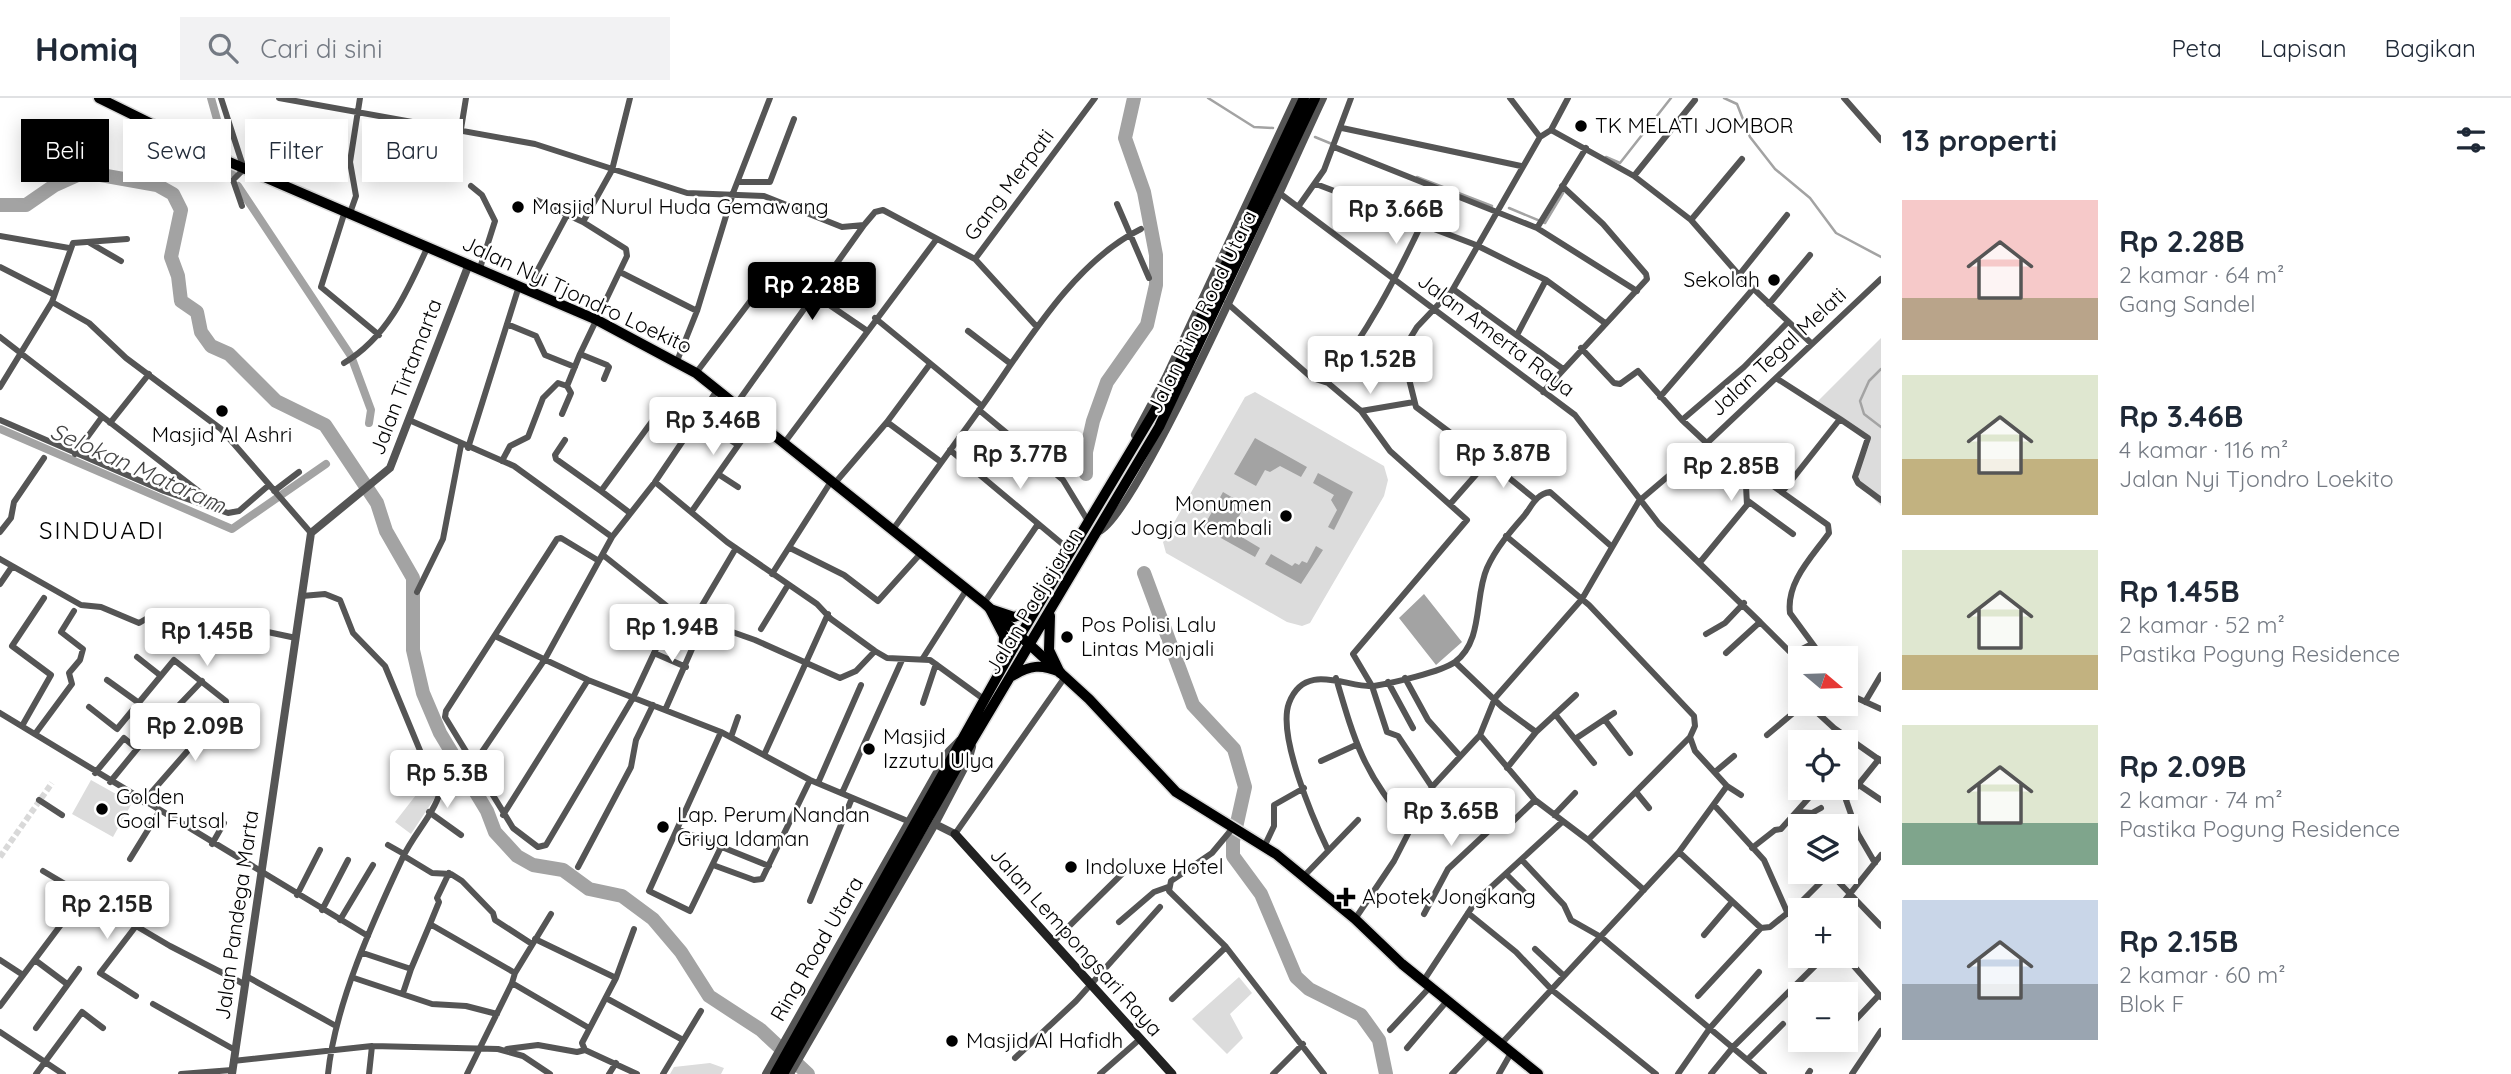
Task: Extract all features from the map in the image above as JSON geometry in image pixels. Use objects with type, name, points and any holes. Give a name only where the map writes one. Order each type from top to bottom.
[{"type":"main road","name":"Jalan Nyi Tjondro Loekito","points":[[99,98],[242,168],[597,320],[696,373],[923,551],[987,606],[1063,675],[1176,792],[1264,847],[1304,876],[1447,1001],[1538,1074]]},
{"type":"main road","name":"Jalan Padjajaran","points":[[775,1074],[785,1067],[800,1030],[1006,674],[1020,636],[1153,415],[1304,98]]},
{"type":"main road","name":"Jalan Padjajaran","points":[[969,736],[985,700],[1030,645],[1099,531],[1181,385],[1315,98]]},
{"type":"main road","points":[[1088,522],[1099,531]]},
{"type":"main road","points":[[987,606],[1014,617],[1037,609]]},
{"type":"main road","points":[[987,606],[1004,636],[1006,674],[1033,666],[1047,666],[1063,675]]},
{"type":"main road","points":[[1052,608],[1047,640],[1052,660],[1063,675]]},
{"type":"main road","name":"Jalan Lempongsari Raya","points":[[955,834],[1172,1074]]},
{"type":"street","points":[[221,98],[242,168],[233,180],[242,206]]},
{"type":"street","points":[[279,98],[400,119]]},
{"type":"street","points":[[360,98],[349,167],[356,196],[321,287],[379,335]]},
{"type":"street","points":[[463,119],[466,98]]},
{"type":"street","points":[[583,222],[612,170],[630,98]]},
{"type":"street","points":[[677,361],[697,311],[733,193],[770,98]]},
{"type":"street","name":"Gang Merpati","points":[[975,259],[1095,98]]},
{"type":"street","name":"Jalan Ring Road Utara","points":[[1192,330],[1296,98]]},
{"type":"street","name":"Jalan Ring Road Utara","points":[[1099,531],[1119,514],[1187,388],[1323,98]]},
{"type":"street","points":[[1298,207],[1316,184],[1334,147],[1351,98]]},
{"type":"street","points":[[1510,98],[1540,137]]},
{"type":"street","points":[[1535,499],[1442,429],[1414,402],[1406,345],[1432,309],[1453,289],[1521,166],[1540,137],[1551,130],[1568,98]]},
{"type":"street","points":[[1843,98],[1881,140]]},
{"type":"street","points":[[1634,176],[1695,100]]},
{"type":"street","points":[[738,182],[766,184],[772,180],[794,119]]},
{"type":"street","points":[[1342,128],[1521,166]]},
{"type":"street","points":[[463,129],[535,144],[687,193],[764,196],[842,227],[864,225]]},
{"type":"street","points":[[1551,130],[1634,176],[1691,220],[1739,275],[1812,344]]},
{"type":"street","points":[[1334,147],[1537,228],[1637,291]]},
{"type":"street","points":[[1537,228],[1586,148]]},
{"type":"street","points":[[1691,220],[1742,159]]},
{"type":"street","points":[[1316,184],[1476,245],[1546,280],[1605,323]]},
{"type":"street","points":[[1543,392],[1647,279],[1646,274],[1602,225],[1562,186]]},
{"type":"street","points":[[471,187],[482,195],[495,220],[480,268]]},
{"type":"street","name":"Jalan Amerta Raya","points":[[1278,192],[1575,415],[1659,524],[1744,603],[1792,654],[1812,644]]},
{"type":"street","points":[[536,200],[583,222],[626,250],[627,256],[567,386]]},
{"type":"street","points":[[1117,204],[1149,278]]},
{"type":"street","points":[[719,433],[864,225],[880,210],[975,259],[1037,327]]},
{"type":"street","points":[[416,592],[443,539],[464,446],[507,324],[523,288],[567,215]]},
{"type":"street","points":[[1739,275],[1787,215]]},
{"type":"street","points":[[1328,383],[1357,346],[1395,281],[1422,223]]},
{"type":"street","points":[[894,528],[1037,327],[1085,269],[1107,248],[1141,229]]},
{"type":"street","points":[[0,236],[69,248]]},
{"type":"street","points":[[0,387],[52,298],[73,243],[127,239]]},
{"type":"street","points":[[785,442],[866,330],[936,240]]},
{"type":"street","points":[[89,243],[107,250],[121,261]]},
{"type":"street","points":[[350,359],[379,335],[411,282],[428,246]]},
{"type":"street","points":[[1769,303],[1810,255]]},
{"type":"street","name":"Jalan Tirtamarta","points":[[311,533],[374,484],[392,465],[469,264]]},
{"type":"street","points":[[0,267],[89,323],[126,358],[221,429],[311,533]]},
{"type":"street","points":[[620,272],[697,311]]},
{"type":"street","points":[[696,373],[770,275],[809,303]]},
{"type":"street","name":"Jalan Tegal Melati","points":[[1354,919],[1394,862],[1409,826],[1432,787],[1480,735],[1495,698],[1582,599],[1639,501],[1706,444],[1881,279]]},
{"type":"street","points":[[1518,333],[1546,280]]},
{"type":"street","points":[[1453,289],[1518,333],[1563,369]]},
{"type":"street","points":[[1660,397],[1753,289]]},
{"type":"street","points":[[825,302],[866,330]]},
{"type":"street","points":[[1227,303],[1312,378],[1328,383],[1361,411],[1390,451],[1467,516],[1467,523],[1353,651],[1353,657],[1372,687],[1387,732],[1398,736],[1432,787]]},
{"type":"street","points":[[875,318],[1063,480],[1088,522]]},
{"type":"street","points":[[1682,420],[1744,367],[1788,322]]},
{"type":"street","points":[[507,324],[536,336],[545,355],[575,367]]},
{"type":"street","points":[[968,331],[1012,364]]},
{"type":"street","points":[[0,337],[228,513]]},
{"type":"street","points":[[1581,348],[1614,383],[1620,384],[1638,371],[1682,420],[1727,462],[1746,486],[1748,501],[1701,561]]},
{"type":"street","points":[[580,354],[609,367],[604,379]]},
{"type":"street","points":[[772,574],[833,481],[887,422],[930,364]]},
{"type":"street","points":[[110,424],[149,374]]},
{"type":"street","points":[[1776,378],[1868,439],[1855,477],[1858,483],[1881,500]]},
{"type":"street","points":[[502,461],[510,446],[528,437],[548,392],[558,383],[567,386],[571,393],[562,414]]},
{"type":"street","points":[[473,765],[545,659],[611,537],[655,482],[719,389]]},
{"type":"street","points":[[1361,411],[1414,402]]},
{"type":"street","points":[[75,454],[102,417]]},
{"type":"street","points":[[601,491],[653,419],[660,419],[686,436]]},
{"type":"street","points":[[698,419],[738,445]]},
{"type":"street","points":[[1783,491],[1840,419]]},
{"type":"street","points":[[0,420],[202,506],[228,513],[239,512],[269,485]]},
{"type":"street","points":[[409,420],[502,461],[611,537]]},
{"type":"street","points":[[692,511],[756,420]]},
{"type":"street","points":[[887,422],[941,462]]},
{"type":"street","points":[[565,440],[555,455],[556,459],[630,513]]},
{"type":"street","points":[[950,450],[1072,552]]},
{"type":"street","points":[[0,532],[11,518],[14,502],[44,458]]},
{"type":"street","points":[[1451,503],[1488,461]]},
{"type":"street","points":[[276,493],[299,472]]},
{"type":"street","points":[[719,474],[738,487]]},
{"type":"street","points":[[1746,486],[1766,481],[1826,523],[1829,530],[1791,587],[1789,596],[1790,613],[1812,644]]},
{"type":"street","points":[[655,482],[736,548],[875,651],[887,658],[923,658],[936,664],[985,700]]},
{"type":"street","points":[[1328,850],[1304,788],[1288,730],[1290,701],[1303,685],[1336,678],[1372,687],[1455,662],[1469,645],[1487,569],[1506,536],[1535,499],[1550,492],[1612,546]]},
{"type":"street","points":[[1748,501],[1793,534]]},
{"type":"street","points":[[987,606],[1038,524]]},
{"type":"street","name":"Jalan Pandega Marta","points":[[233,1068],[311,533]]},
{"type":"street","points":[[1506,536],[1582,599],[1633,648],[1693,716],[1695,726],[1690,737],[1588,840]]},
{"type":"street","points":[[666,708],[699,633],[676,618],[670,619],[633,698],[546,845],[534,846],[513,828],[503,814],[445,714],[558,538],[601,558],[658,601],[694,619],[842,678],[856,671],[875,651]]},
{"type":"street","points":[[694,619],[736,548]]},
{"type":"street","points":[[790,548],[844,575],[878,601],[923,551]]},
{"type":"street","points":[[0,559],[11,568],[81,606],[101,607],[139,624],[158,612],[192,631],[212,625],[237,645],[263,631],[296,638]]},
{"type":"street","points":[[0,584],[11,568]]},
{"type":"street","points":[[761,629],[788,585]]},
{"type":"street","points":[[923,658],[967,589]]},
{"type":"street","points":[[302,596],[325,594],[340,600],[353,633],[385,666],[431,777],[440,792],[404,855],[368,936],[336,1026],[328,1074]]},
{"type":"street","points":[[22,726],[51,675],[12,646],[44,598]]},
{"type":"street","points":[[1706,634],[1725,623],[1744,603]]},
{"type":"street","points":[[35,734],[72,684],[69,673],[83,653],[83,649],[61,632],[74,611]]},
{"type":"street","points":[[764,755],[828,614]]},
{"type":"street","points":[[1726,653],[1760,621]]},
{"type":"street","points":[[495,636],[588,680],[666,708],[720,735],[731,737],[812,782],[910,822]]},
{"type":"street","points":[[654,653],[685,667]]},
{"type":"street","points":[[137,657],[161,676]]},
{"type":"street","points":[[89,707],[117,729],[174,660],[224,697],[226,707],[143,802]]},
{"type":"street","points":[[842,793],[902,660]]},
{"type":"street","points":[[1455,662],[1536,732]]},
{"type":"street","points":[[923,703],[936,664]]},
{"type":"street","points":[[934,824],[955,834],[1063,675]]},
{"type":"street","points":[[1865,702],[1881,675]]},
{"type":"street","points":[[1336,678],[1356,745],[1385,798],[1409,826]]},
{"type":"street","points":[[1405,678],[1428,720],[1460,756]]},
{"type":"street","points":[[107,680],[139,703]]},
{"type":"street","points":[[503,814],[588,680]]},
{"type":"street","points":[[110,782],[137,749],[202,681]]},
{"type":"street","points":[[1388,682],[1413,728]]},
{"type":"street","points":[[713,865],[759,881],[861,685]]},
{"type":"street","points":[[1507,768],[1536,732],[1576,695]]},
{"type":"street","points":[[1858,699],[1881,709]]},
{"type":"street","points":[[578,867],[631,767],[636,740],[653,705]]},
{"type":"street","points":[[0,713],[159,812],[368,936]]},
{"type":"street","points":[[1575,739],[1615,713]]},
{"type":"street","points":[[1555,714],[1594,763]]},
{"type":"street","points":[[1767,735],[1791,716]]},
{"type":"street","points":[[1820,716],[1879,759]]},
{"type":"street","points":[[731,737],[738,717]]},
{"type":"street","points":[[1605,720],[1630,753]]},
{"type":"street","points":[[720,735],[656,870],[651,892],[690,911],[721,847]]},
{"type":"street","points":[[1480,735],[1535,800],[1588,840],[1644,890]]},
{"type":"street","name":"Ring Road Utara","points":[[800,1030],[949,751],[969,736]]},
{"type":"street","name":"Ring Road Utara","points":[[800,1030],[934,824],[968,761],[969,736]]},
{"type":"street","points":[[1690,737],[1695,751],[1727,786],[1741,795]]},
{"type":"street","points":[[95,773],[124,738],[137,749]]},
{"type":"street","points":[[1321,761],[1356,745]]},
{"type":"street","points":[[1875,863],[1858,834],[1846,800],[1879,759],[1881,750]]},
{"type":"street","points":[[1715,772],[1734,756]]},
{"type":"street","points":[[1859,785],[1881,800]]},
{"type":"street","points":[[1501,1044],[1679,852],[1727,786]]},
{"type":"street","points":[[1264,847],[1274,826],[1274,805],[1304,788]]},
{"type":"street","points":[[1636,792],[1649,807]]},
{"type":"street","points":[[1553,815],[1575,793]]},
{"type":"street","points":[[810,901],[852,797]]},
{"type":"street","points":[[39,800],[61,815]]},
{"type":"street","points":[[1424,914],[1448,869],[1494,826],[1509,825],[1535,800]]},
{"type":"street","points":[[1752,848],[1774,830],[1781,829],[1809,800]]},
{"type":"street","points":[[1698,996],[1761,928],[1770,927],[1788,914],[1764,860],[1713,805]]},
{"type":"street","points":[[1800,812],[1812,813],[1821,808]]},
{"type":"street","points":[[130,859],[159,812]]},
{"type":"street","points":[[429,812],[461,835]]},
{"type":"street","points":[[1304,876],[1358,821]]},
{"type":"street","points":[[1390,1030],[1427,983],[1476,901],[1562,822]]},
{"type":"street","points":[[212,844],[224,823]]},
{"type":"street","points":[[677,829],[769,866]]},
{"type":"street","points":[[1119,922],[1154,892],[1168,887],[1171,881],[1212,853],[1235,830]]},
{"type":"street","points":[[388,845],[432,873],[449,873],[471,888],[472,894],[493,913],[495,920],[534,942],[616,978]]},
{"type":"street","points":[[297,895],[320,850]]},
{"type":"street","points":[[1679,852],[1761,928]]},
{"type":"street","points":[[1849,898],[1881,855]]},
{"type":"street","points":[[322,910],[348,860]]},
{"type":"street","points":[[1522,860],[1564,905],[1571,919],[1601,937],[1734,1046],[1764,1074]]},
{"type":"street","points":[[340,920],[373,865]]},
{"type":"street","points":[[1052,943],[1131,865]]},
{"type":"street","points":[[43,871],[136,926],[336,1026]]},
{"type":"street","points":[[403,993],[439,902],[437,898],[449,873]]},
{"type":"street","points":[[1506,874],[1524,892]]},
{"type":"street","points":[[1805,898],[1818,884]]},
{"type":"street","points":[[1843,884],[1881,926]]},
{"type":"street","points":[[1168,887],[1194,918],[1226,947],[1324,1074]]},
{"type":"street","points":[[0,1006],[84,894]]},
{"type":"street","points":[[1704,935],[1731,902]]},
{"type":"street","points":[[1015,1058],[1090,985],[1160,907]]},
{"type":"street","points":[[1468,913],[1516,952],[1552,990],[1656,1074]]},
{"type":"street","points":[[467,1074],[515,973],[551,914]]},
{"type":"street","points":[[430,924],[515,973]]},
{"type":"street","points":[[136,926],[100,973],[136,996]]},
{"type":"street","points":[[581,1051],[589,1028],[616,978],[634,929]]},
{"type":"street","points":[[1172,999],[1226,947]]},
{"type":"street","points":[[1535,948],[1564,976]]},
{"type":"street","points":[[363,953],[411,969]]},
{"type":"street","points":[[0,960],[23,975]]},
{"type":"street","points":[[35,960],[67,984]]},
{"type":"street","points":[[1712,1074],[1734,1046],[1813,968]]},
{"type":"street","points":[[1856,968],[1880,996],[1858,1018]]},
{"type":"street","points":[[36,1028],[79,969]]},
{"type":"street","points":[[1678,1074],[1710,1028],[1759,972]]},
{"type":"street","points":[[354,978],[432,1004],[466,1006],[497,1014]]},
{"type":"street","points":[[512,983],[589,1028]]},
{"type":"street","points":[[606,999],[683,1040]]},
{"type":"street","points":[[1407,1048],[1447,1001]]},
{"type":"street","points":[[153,1004],[235,1050]]},
{"type":"street","points":[[663,1074],[701,1010]]},
{"type":"street","points":[[36,1074],[82,1012],[103,1028]]},
{"type":"street","points":[[1749,1059],[1783,1024]]},
{"type":"street","points":[[1852,1074],[1881,1031]]},
{"type":"street","points":[[0,1032],[63,1074]]},
{"type":"street","points":[[1452,1074],[1490,1034]]},
{"type":"street","points":[[1100,1074],[1140,1039]]},
{"type":"street","points":[[1273,1074],[1303,1044]]},
{"type":"street","points":[[181,1074],[233,1068],[331,1049],[372,1046],[478,1051],[538,1045],[581,1051],[616,1063],[637,1074]]},
{"type":"street","points":[[369,1074],[372,1046]]},
{"type":"street","points":[[498,1049],[523,1056],[550,1074]]},
{"type":"street","points":[[1499,1074],[1511,1053]]},
{"type":"street","points":[[609,1074],[616,1063]]},
{"type":"street","points":[[766,1074],[785,1067]]},
{"type":"shaded area","points":[[1881,338],[1881,506],[1860,483],[1859,478],[1870,443],[1859,432],[1816,403]]},
{"type":"shaded area","points":[[1255,392],[1384,466],[1388,480],[1384,496],[1310,623],[1302,626],[1287,622],[1166,553],[1163,542],[1245,397]]},
{"type":"shaded area","points":[[1255,438],[1307,467],[1301,477],[1280,466],[1270,472],[1265,470],[1256,486],[1234,474]]},
{"type":"shaded area","points":[[1318,473],[1353,492],[1334,530],[1328,527],[1337,510],[1331,500],[1334,495],[1313,483]]},
{"type":"shaded area","points":[[1223,492],[1245,505],[1236,522],[1242,531],[1240,536],[1260,548],[1255,557],[1203,528]]},
{"type":"shaded area","points":[[1316,546],[1323,550],[1301,584],[1265,564],[1271,554],[1292,566],[1295,563],[1299,565],[1302,561],[1307,563]]},
{"type":"shaded area","points":[[1424,594],[1462,642],[1436,665],[1399,618]]},
{"type":"shaded area","name":"Golden Goal Futsal","points":[[91,780],[132,803],[113,837],[72,814]]},
{"type":"shaded area","points":[[423,786],[436,796],[411,834],[395,822]]},
{"type":"shaded area","points":[[1239,977],[1252,993],[1230,1014],[1243,1038],[1227,1054],[1192,1019]]},
{"type":"shaded area","points":[[710,1063],[724,1068],[721,1074],[670,1074],[674,1067]]},
{"type":"waterway","name":"Selokan Mataram","points":[[211,98],[232,173]]},
{"type":"waterway","points":[[1086,474],[1086,452],[1093,421],[1107,382],[1147,325],[1156,285],[1156,255],[1144,192],[1125,138],[1134,98]]},
{"type":"waterway","points":[[1208,98],[1254,127],[1273,128]]},
{"type":"waterway","points":[[1606,157],[1620,163],[1671,98]]},
{"type":"waterway","points":[[1724,98],[1737,104],[1750,137],[1775,169],[1810,198],[1836,233],[1881,257]]},
{"type":"waterway","points":[[1315,137],[1332,144]]},
{"type":"waterway","points":[[0,205],[26,205],[55,185],[84,172],[157,185],[173,194],[181,210],[171,257],[178,276],[181,301],[197,312],[201,332],[211,346],[229,354],[276,401],[325,425],[377,503],[386,531],[413,578],[413,650],[423,693],[440,733],[487,811],[495,832],[517,856],[533,865],[563,870],[589,889],[622,896],[653,919],[681,952],[709,996],[761,1030],[808,1074]]},
{"type":"waterway","points":[[1417,177],[1492,206]]},
{"type":"waterway","name":"Selokan Mataram","points":[[238,186],[351,356],[371,410],[369,423]]},
{"type":"waterway","points":[[1509,208],[1545,223],[1563,193]]},
{"type":"waterway","points":[[1881,369],[1869,381],[1860,401],[1864,414],[1881,427]]},
{"type":"waterway","name":"Selokan Mataram","points":[[0,429],[232,529],[326,464]]},
{"type":"waterway","points":[[1144,573],[1193,705],[1234,749],[1245,787],[1233,841],[1233,856],[1261,894],[1296,977],[1309,989],[1361,1015],[1379,1040],[1386,1074]]},
{"type":"tunnel","points":[[0,857],[52,783]]},
{"type":"place","name":"TK MELATI JOMBOR","points":[[1581,126]]},
{"type":"place","name":"Masjid Nurul Huda Gemawang","points":[[518,207]]},
{"type":"place","name":"Sekolah","points":[[1774,280]]},
{"type":"place","name":"Masjid Al Ashri","points":[[222,411]]},
{"type":"place","name":"Monumen Jogja Kembali","points":[[1286,516]]},
{"type":"place","name":"Pos Polisi Lalu Lintas Monjali","points":[[1067,637]]},
{"type":"place","name":"Masjid Izzutul Ulya","points":[[869,749]]},
{"type":"place","name":"Golden Goal Futsal","points":[[102,809]]},
{"type":"place","name":"Lap. Perum Nandan Griya Idaman","points":[[663,827]]},
{"type":"place","name":"Indoluxe Hotel","points":[[1071,867]]},
{"type":"place","name":"Apotek Jongkang","points":[[1346,897]]},
{"type":"place","name":"Masjid Al Hafidh","points":[[952,1041]]},
{"type":"district","name":"SINDUADI","points":[[102,531]]}]
